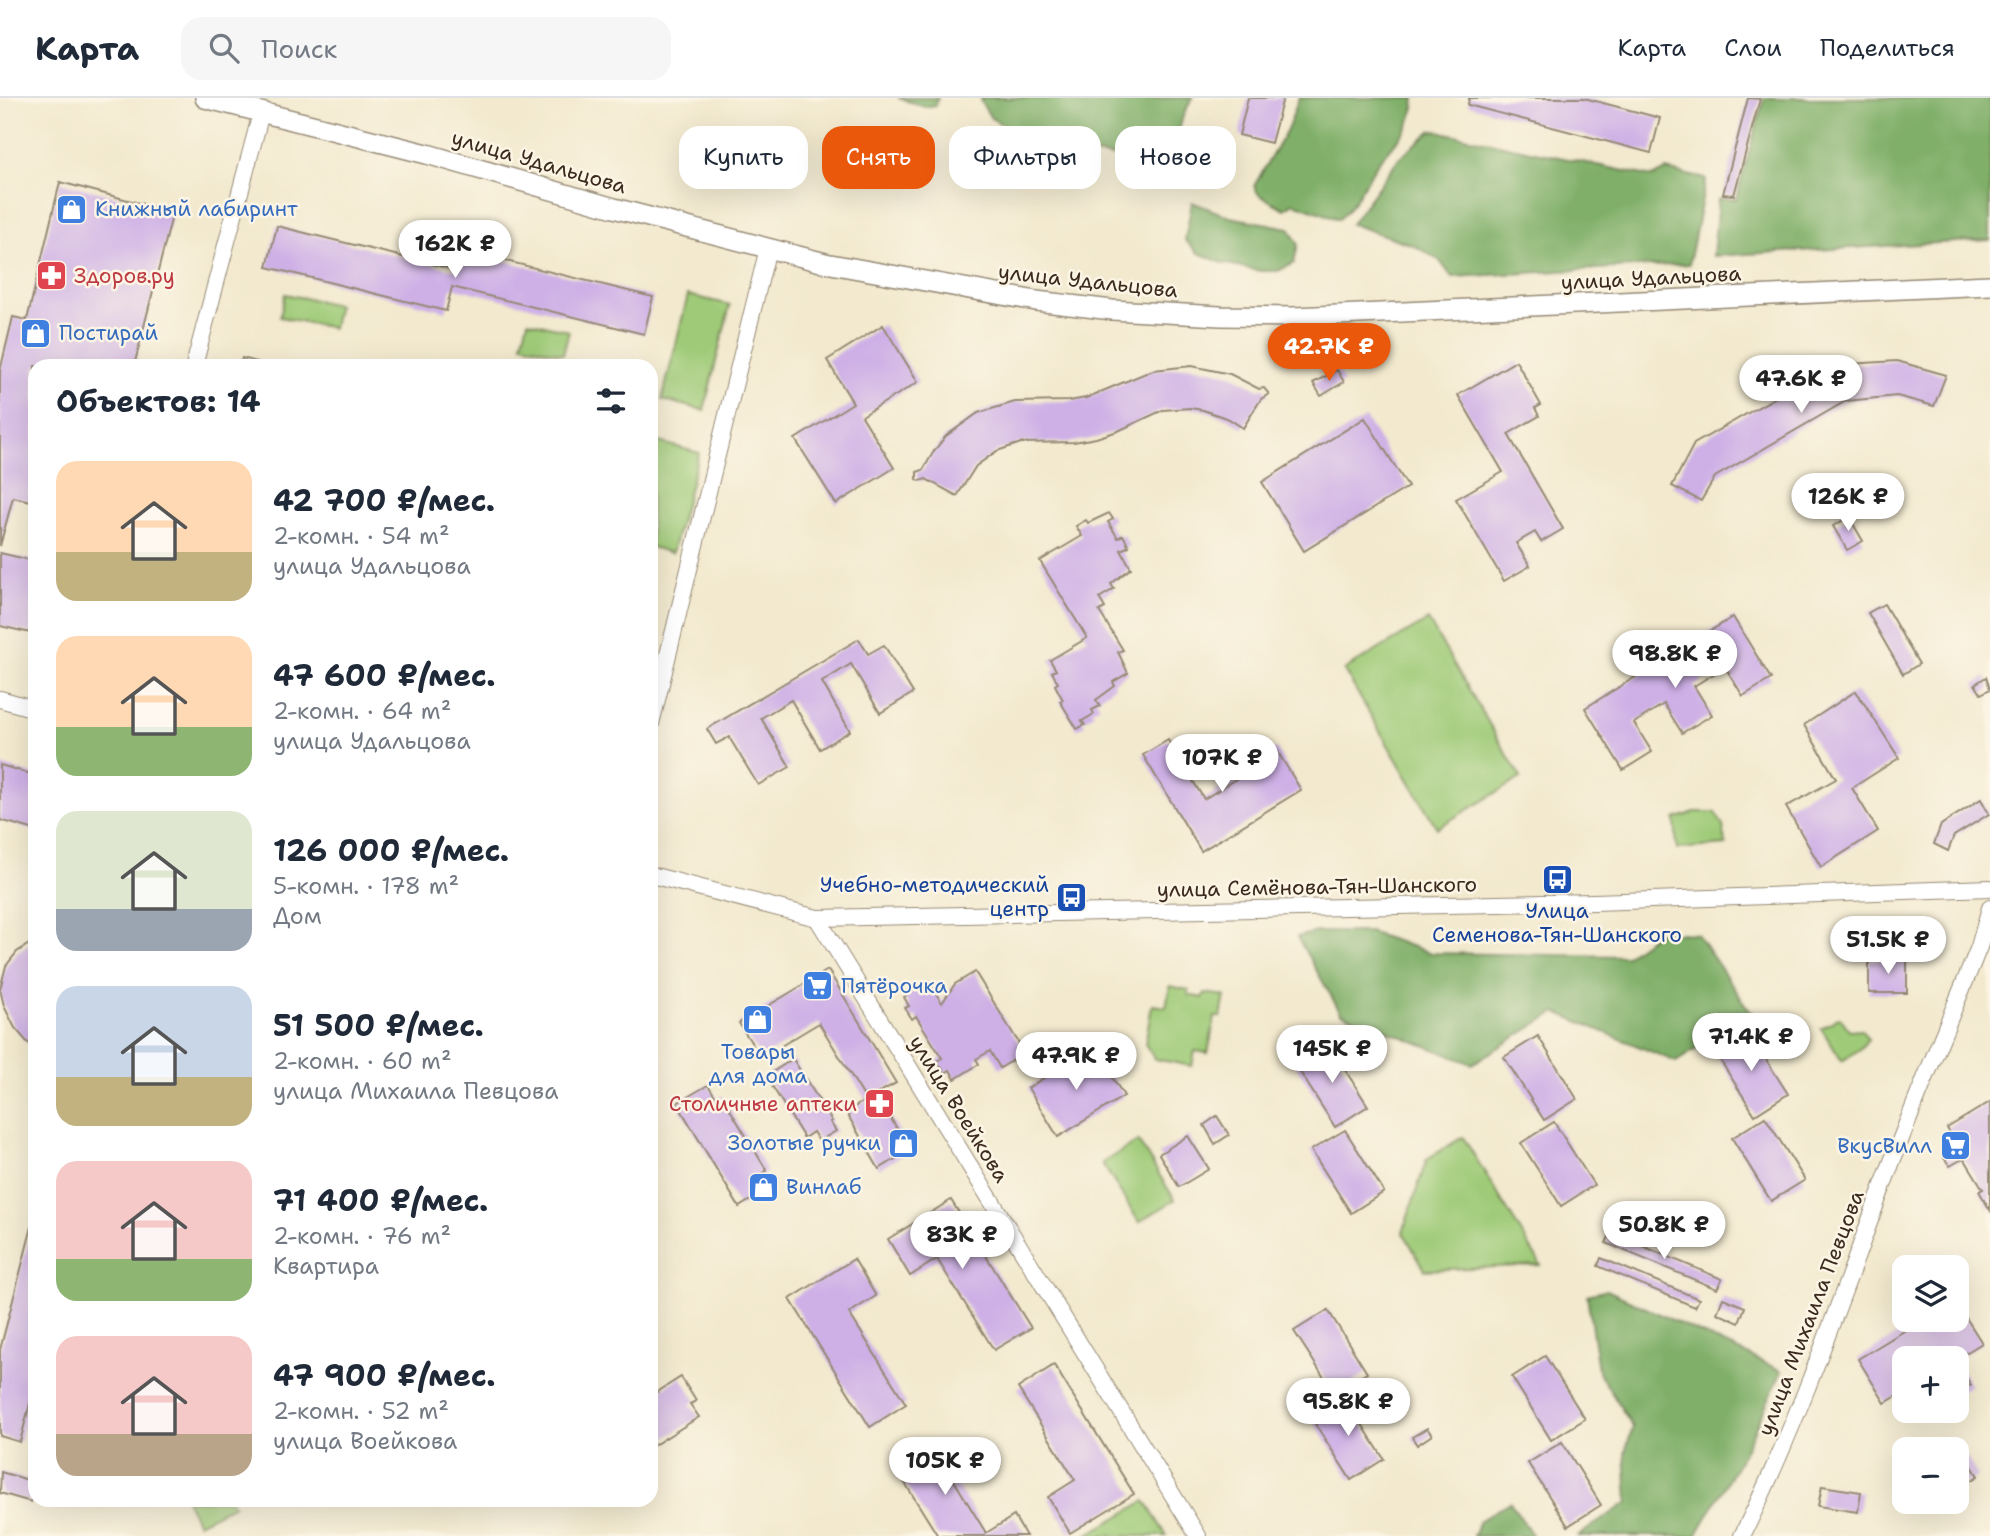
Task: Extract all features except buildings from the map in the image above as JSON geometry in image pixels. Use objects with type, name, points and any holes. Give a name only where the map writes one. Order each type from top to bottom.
[{"type":"street","name":"улица Удальцова","points":[[205,98],[428,154],[614,208],[825,263],[1036,301],[1112,310],[1294,317],[1990,285]]},
{"type":"street","points":[[196,359],[261,113]]},
{"type":"street","points":[[658,696],[768,248]]},
{"type":"street","points":[[0,699],[28,707]]},
{"type":"street","name":"улица Семёнова-Тян-Шанского","points":[[658,877],[817,918],[1583,903],[1990,888]]},
{"type":"street","name":"улица Михаила Певцова","points":[[1742,1536],[1764,1492],[1820,1352],[1979,947],[1990,908]]},
{"type":"street","name":"улица Воейкова","points":[[817,918],[1198,1536]]},
{"type":"green space","points":[[898,98],[938,98],[935,106],[925,107]]},
{"type":"green space","points":[[981,98],[1192,98],[1180,126],[1115,126],[1115,157],[1101,155],[1101,126],[1005,126],[991,118]]},
{"type":"green space","points":[[1299,98],[1415,98],[1407,128],[1377,164],[1356,199],[1339,219],[1293,203],[1285,209],[1259,195],[1254,186],[1288,128]]},
{"type":"green space","points":[[1764,98],[1990,98],[1990,240],[1713,256],[1718,199],[1736,199]]},
{"type":"green space","points":[[1432,130],[1653,177],[1666,170],[1706,179],[1689,264],[1452,277],[1439,260],[1413,245],[1351,224],[1399,158]]},
{"type":"green space","points":[[1192,202],[1230,217],[1289,228],[1298,244],[1294,263],[1278,271],[1260,271],[1223,263],[1198,253],[1185,240]]},
{"type":"green space","points":[[285,294],[338,305],[333,328],[280,317]]},
{"type":"green space","points":[[688,295],[730,305],[704,410],[662,400]]},
{"type":"green space","points":[[528,321],[569,331],[563,354],[522,344]]},
{"type":"green space","points":[[658,442],[699,453],[672,553],[658,549]]},
{"type":"green space","points":[[1428,620],[1521,778],[1437,828],[1344,670]]},
{"type":"green space","points":[[1695,812],[1715,812],[1723,826],[1726,845],[1677,849],[1675,819]]},
{"type":"green space","points":[[1317,932],[1369,932],[1431,953],[1626,956],[1659,932],[1697,934],[1752,1014],[1676,1062],[1556,1012],[1472,1064],[1341,1013],[1297,937]]},
{"type":"green space","points":[[1170,986],[1189,990],[1188,995],[1203,998],[1205,993],[1225,996],[1221,1017],[1215,1017],[1208,1053],[1195,1051],[1192,1066],[1155,1059],[1145,1044],[1152,1005],[1166,1007]]},
{"type":"green space","points":[[1840,1017],[1849,1030],[1861,1029],[1868,1039],[1860,1049],[1842,1061],[1821,1028]]},
{"type":"green space","points":[[1463,1137],[1541,1265],[1425,1270],[1403,1232],[1427,1159]]},
{"type":"green space","points":[[1138,1141],[1175,1200],[1139,1222],[1102,1163]]},
{"type":"green space","points":[[1607,1290],[1782,1371],[1744,1452],[1696,1536],[1578,1536],[1628,1502],[1625,1452],[1633,1427],[1598,1371],[1587,1295]]},
{"type":"green space","points":[[1145,1501],[1167,1536],[1085,1536]]},
{"type":"green space","points":[[1510,1502],[1533,1536],[1473,1536],[1479,1521]]},
{"type":"green space","points":[[190,1507],[230,1507],[198,1523]]},
{"type":"place","name":"Книжный лабиринт","points":[[72,209]]},
{"type":"place","name":"Здоров.ру","points":[[51,276]]},
{"type":"place","name":"Постирай","points":[[36,333]]},
{"type":"place","name":"Улица Семенова-Тян-Шанского","points":[[1557,879]]},
{"type":"place","name":"Учебно-методический центр","points":[[1072,897]]},
{"type":"place","name":"Пятёрочка","points":[[818,986]]},
{"type":"place","name":"Товары для дома","points":[[758,1020]]},
{"type":"place","name":"Столичные аптеки","points":[[880,1104]]},
{"type":"place","name":"Золотые ручки","points":[[904,1143]]},
{"type":"place","name":"ВкусВилл","points":[[1955,1146]]},
{"type":"place","name":"Винлаб","points":[[763,1187]]}]
